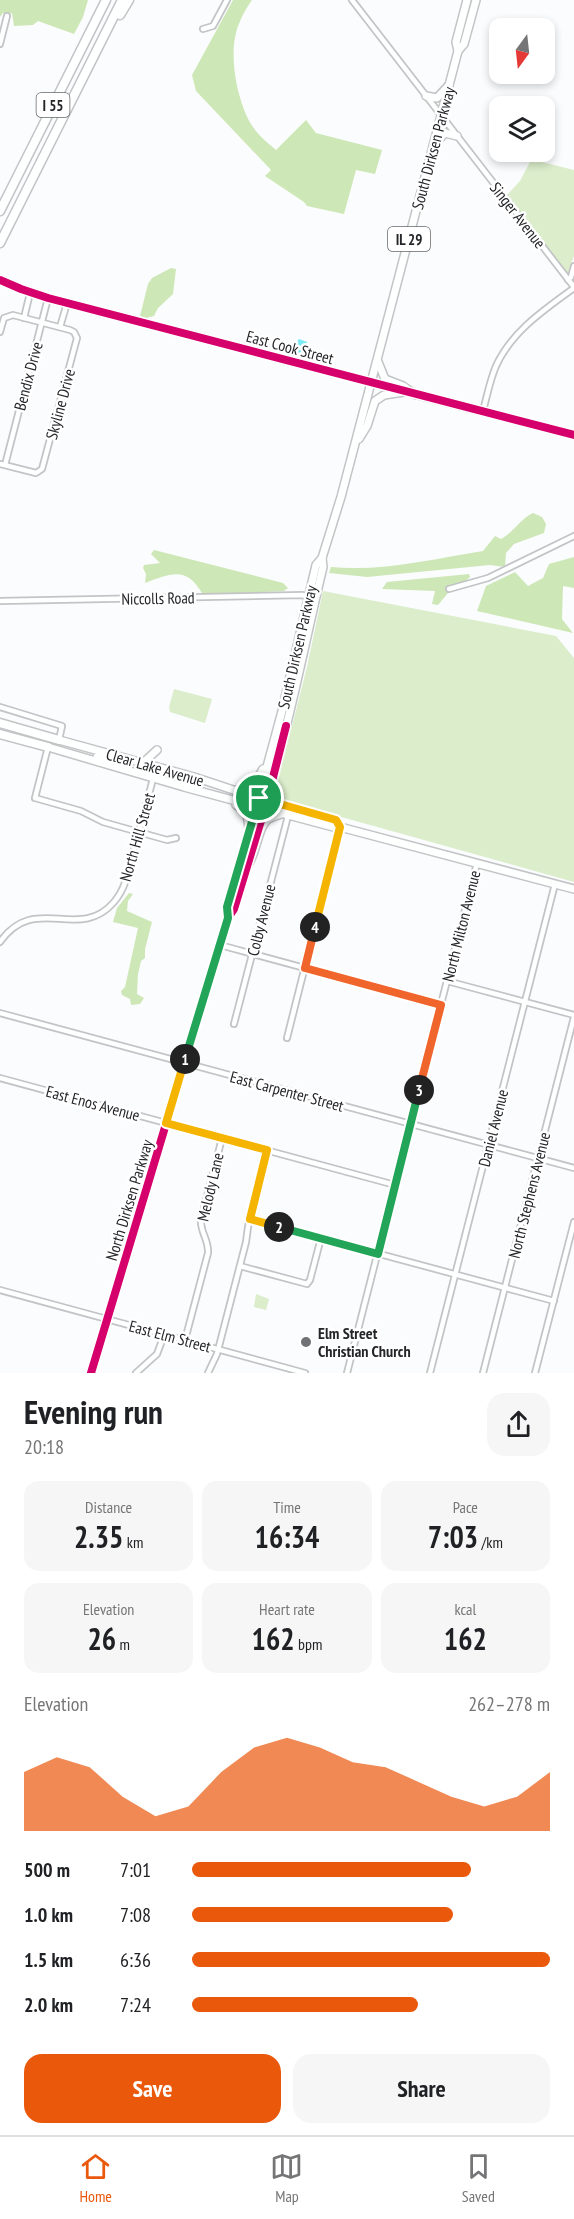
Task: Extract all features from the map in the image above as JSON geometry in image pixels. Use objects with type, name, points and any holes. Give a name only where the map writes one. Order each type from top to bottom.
[{"type":"highway","name":"I 55","points":[[0,211],[104,0]]},
{"type":"highway","name":"I 55","points":[[0,243],[122,0]]},
{"type":"highway","points":[[83,77],[129,0]]},
{"type":"highway","name":"Clear Lake Avenue","points":[[1,723],[59,740]]},
{"type":"highway","points":[[0,734],[48,747]]},
{"type":"main road","name":"South Dirksen Parkway","points":[[458,51],[456,42],[467,0]]},
{"type":"main road","name":"South Dirksen Parkway","points":[[267,798],[273,780],[316,565],[322,558],[342,497],[458,51],[464,44],[476,0]]},
{"type":"main road","points":[[426,96],[437,98],[450,82]]},
{"type":"main road","points":[[434,144],[445,133],[457,136]]},
{"type":"main road","points":[[378,358],[385,379],[403,386],[416,395]]},
{"type":"main road","name":"East Cook Street","points":[[371,383],[574,435]]},
{"type":"main road","points":[[356,443],[367,426],[375,401],[384,395],[404,392]]},
{"type":"main road","name":"South Dirksen Parkway","points":[[260,808],[259,798],[311,597]]},
{"type":"main road","name":"Clear Lake Avenue","points":[[59,740],[139,762],[154,775],[184,787],[574,889]]},
{"type":"main road","points":[[48,747],[80,756],[117,760],[154,775]]},
{"type":"main road","points":[[139,762],[157,750]]},
{"type":"main road","points":[[235,790],[252,786],[269,759]]},
{"type":"main road","name":"Clear Lake Avenue","points":[[154,775],[214,783],[336,820],[340,827]]},
{"type":"main road","points":[[273,780],[273,790],[279,800],[317,812],[320,816]]},
{"type":"main road","points":[[184,787],[189,792],[241,806],[248,816],[249,829]]},
{"type":"main road","name":"North Dirksen Parkway","points":[[228,918],[227,907],[249,829],[267,798]]},
{"type":"main road","name":"North Dirksen Parkway","points":[[91,1373],[228,918],[234,909],[247,866],[260,808]]},
{"type":"main road","points":[[247,866],[252,860],[264,824],[270,818],[284,815]]},
{"type":"street","points":[[203,29],[213,26],[227,0]]},
{"type":"street","name":"Singer Avenue","points":[[352,0],[574,287]]},
{"type":"street","points":[[0,44],[7,16]]},
{"type":"street","points":[[568,280],[574,266]]},
{"type":"street","name":"East Cook Street","points":[[0,280],[48,298],[371,383]]},
{"type":"street","points":[[483,411],[493,375],[506,348],[524,326],[574,287]]},
{"type":"street","points":[[24,318],[30,293]]},
{"type":"street","name":"Bendix Drive","points":[[2,464],[48,298]]},
{"type":"street","points":[[0,332],[4,318],[13,315],[60,327],[67,303]]},
{"type":"street","name":"Skyline Drive","points":[[2,464],[33,473],[40,472],[44,467],[76,340],[76,335],[72,331],[60,327]]},
{"type":"street","points":[[449,589],[498,574],[574,536]]},
{"type":"street","name":"Niccolls Road","points":[[0,601],[311,597]]},
{"type":"street","points":[[0,707],[62,726],[59,740]]},
{"type":"street","points":[[48,747],[36,798],[81,811],[103,822],[167,840],[176,838]]},
{"type":"street","name":"North Hill Street","points":[[0,942],[11,929],[32,918],[80,920],[90,918],[105,910],[121,892],[154,775]]},
{"type":"street","name":"Colby Avenue","points":[[234,1024],[284,815]]},
{"type":"street","points":[[287,1038],[340,827]]},
{"type":"street","name":"North Milton Avenue","points":[[347,1373],[477,863]]},
{"type":"street","name":"Daniel Avenue","points":[[430,1373],[555,884]]},
{"type":"street","points":[[220,945],[441,1005]]},
{"type":"street","points":[[447,981],[574,1016]]},
{"type":"street","name":"East Carpenter Street","points":[[0,1013],[574,1168]]},
{"type":"street","name":"North Stephens Avenue","points":[[483,1373],[574,1016]]},
{"type":"street","name":"East Enos Avenue","points":[[0,1078],[395,1185]]},
{"type":"street","name":"Melody Lane","points":[[185,1340],[208,1253],[208,1243],[201,1229],[201,1220],[222,1138]]},
{"type":"street","points":[[208,1373],[218,1349],[240,1266],[267,1150]]},
{"type":"street","points":[[250,1219],[554,1301]]},
{"type":"street","points":[[535,1373],[574,1222]]},
{"type":"street","points":[[240,1266],[307,1284],[321,1238]]},
{"type":"street","name":"East Elm Street","points":[[0,1290],[305,1373]]},
{"type":"street","points":[[136,1373],[157,1354],[164,1335]]},
{"type":"green space","points":[[0,0],[88,0],[83,17],[74,34],[38,21],[33,25],[14,26],[12,13],[3,13],[0,17]]},
{"type":"green space","points":[[233,0],[252,0],[242,16],[236,33],[234,68],[243,107],[253,127],[261,136],[276,150],[306,120],[316,133],[382,150],[375,174],[356,170],[344,214],[307,206],[265,176],[271,170],[196,91],[192,75]]},
{"type":"green space","points":[[530,162],[542,162],[574,170],[574,256],[568,273],[563,270],[507,195],[520,181]]},
{"type":"green space","points":[[171,268],[176,269],[173,294],[158,308],[154,316],[146,318],[140,316],[148,284],[152,278]]},
{"type":"green space","points":[[533,513],[542,517],[546,524],[544,533],[514,544],[506,553],[505,567],[490,565],[367,577],[329,573],[331,567],[388,566],[483,551],[495,536],[501,539]]},
{"type":"green space","points":[[154,550],[283,583],[288,588],[284,591],[203,595],[191,579],[178,574],[145,583],[144,565],[160,563],[151,554]]},
{"type":"green space","points":[[574,557],[574,588],[563,586],[562,619],[573,633],[477,611],[486,586],[515,572],[528,586],[543,578],[549,564]]},
{"type":"green space","points":[[469,574],[470,577],[466,581],[449,586],[448,593],[438,605],[432,604],[435,591],[382,589],[387,582]]},
{"type":"green space","points":[[323,591],[556,636],[574,658],[574,882],[284,801],[276,789],[307,667]]},
{"type":"green space","points":[[174,689],[212,699],[205,723],[170,712],[169,707]]},
{"type":"green space","points":[[129,893],[133,894],[128,901],[127,911],[152,922],[145,958],[141,961],[138,974],[137,994],[144,998],[140,1004],[131,1005],[130,999],[122,995],[121,991],[125,987],[138,928],[113,922],[117,908]]},
{"type":"green space","points":[[256,1294],[269,1299],[266,1310],[254,1307]]},
{"type":"water","points":[[299,339],[307,342],[305,352],[301,355],[292,352]]},
{"type":"cycle path","points":[[0,280],[48,298],[574,435]]},
{"type":"cycle path","points":[[91,1373],[228,918],[234,909],[267,801],[286,726]]},
{"type":"place","name":"Elm Street Christian Church","points":[[306,1342]]},
{"type":"route","points":[[259,798],[336,820],[340,827],[305,968],[441,1005],[378,1254],[250,1219],[267,1150],[166,1123],[228,918],[227,907],[259,798]]}]
